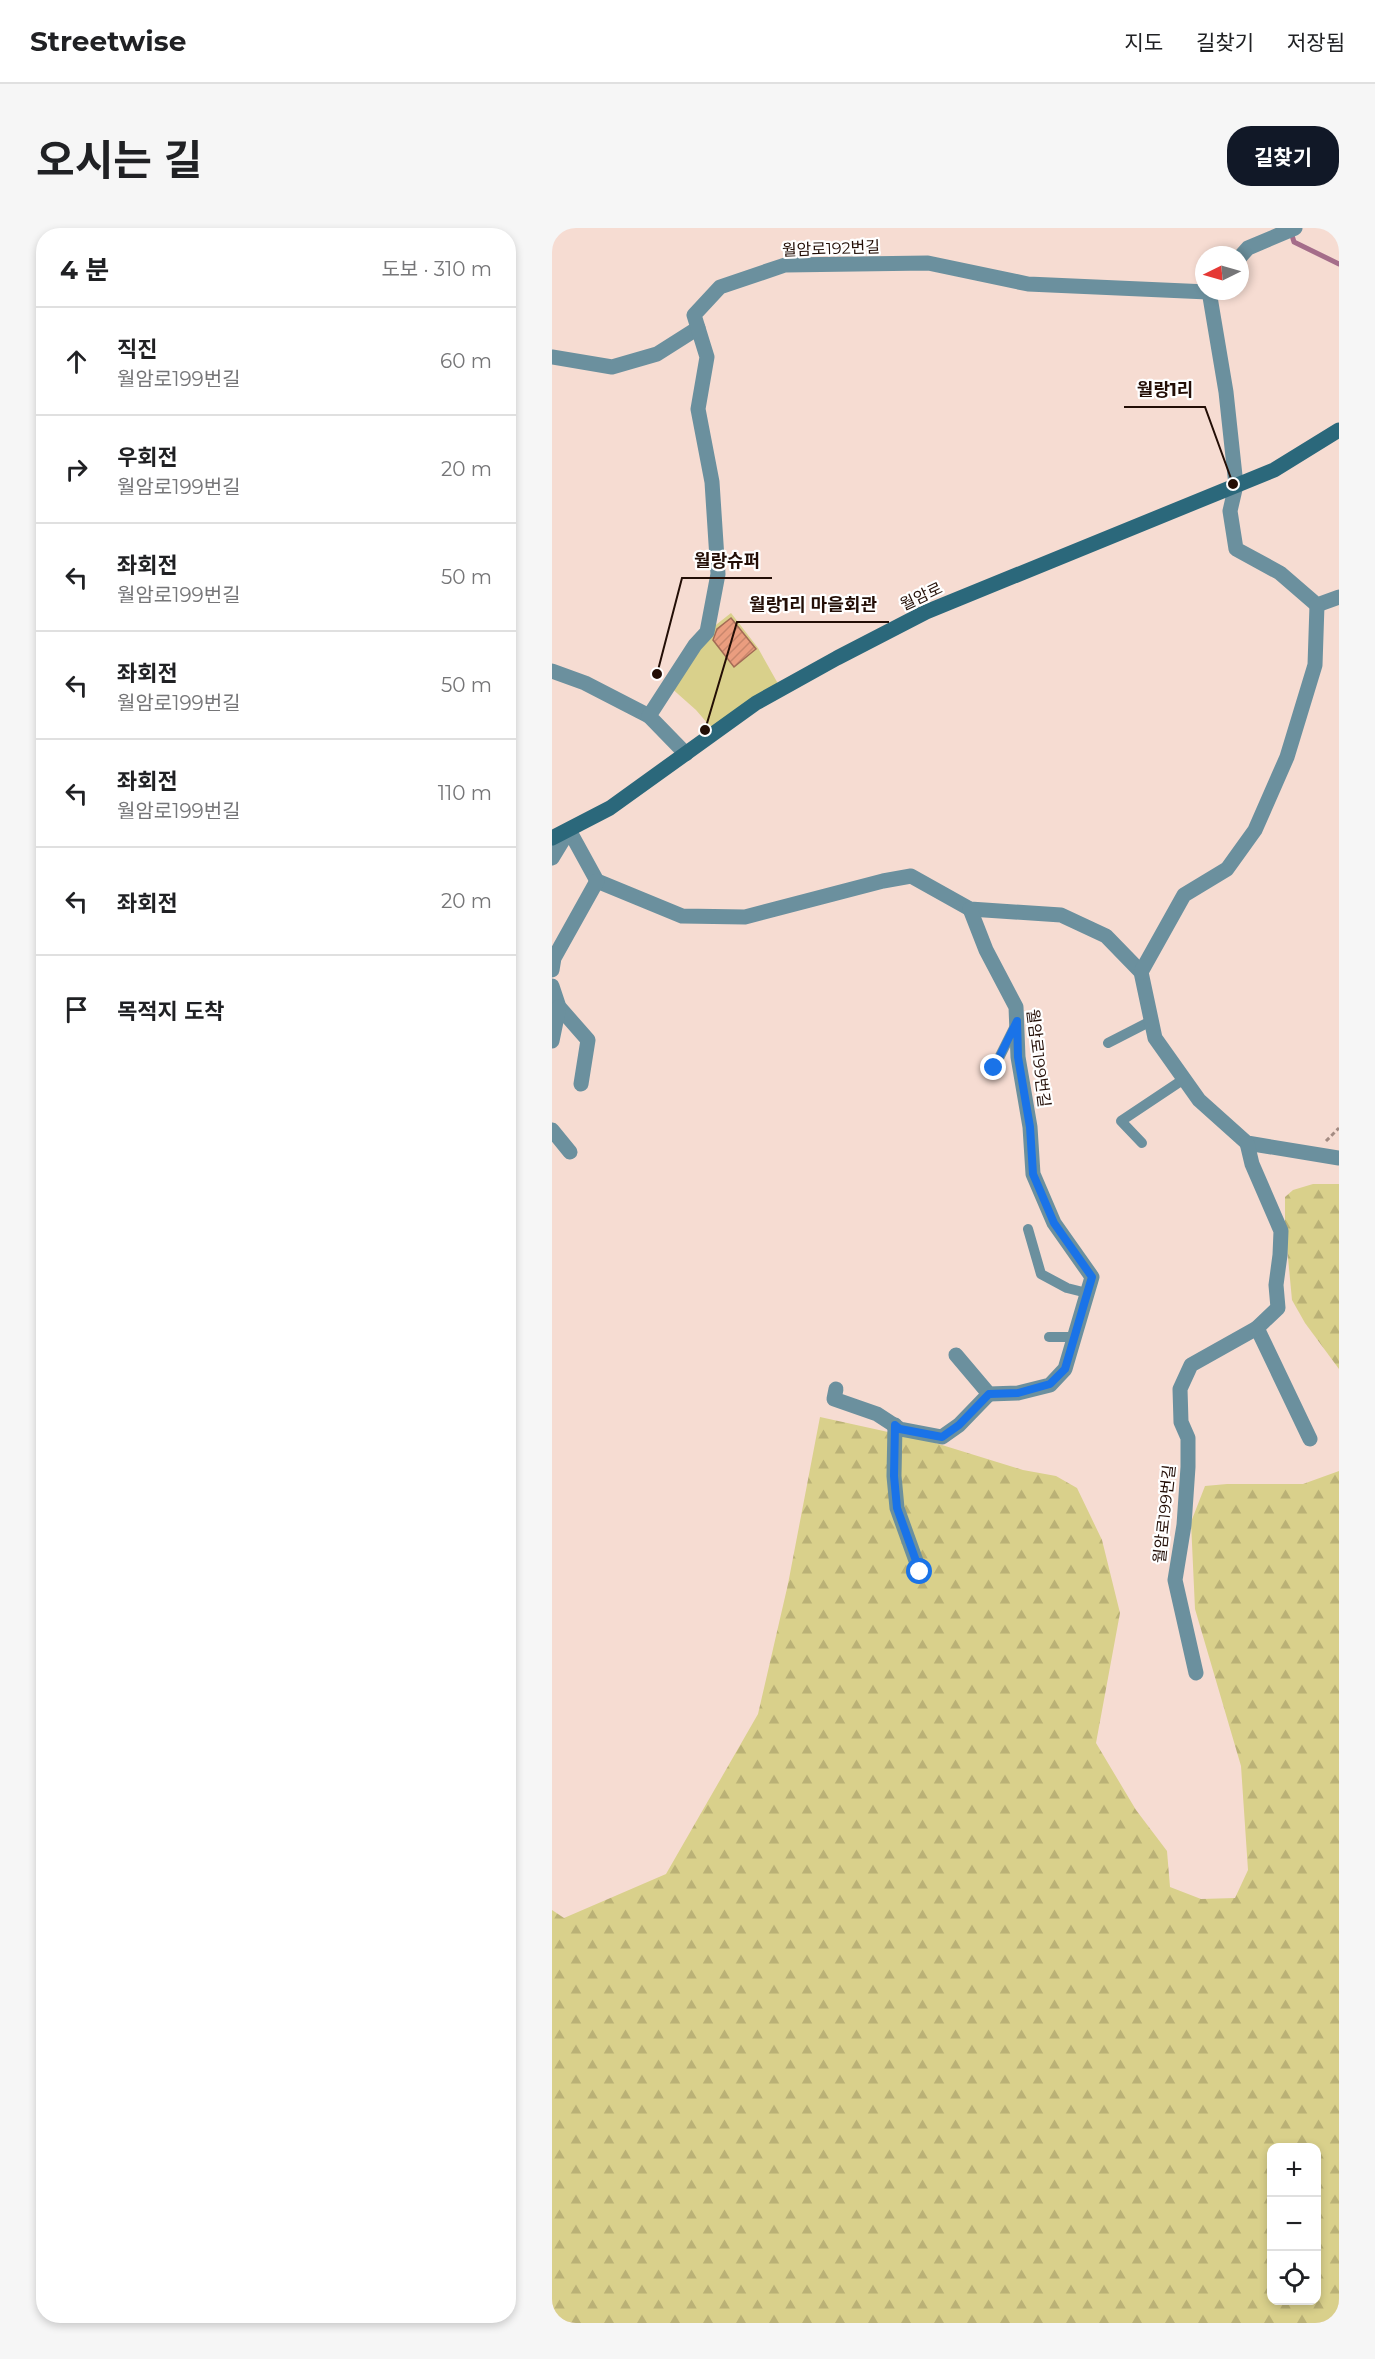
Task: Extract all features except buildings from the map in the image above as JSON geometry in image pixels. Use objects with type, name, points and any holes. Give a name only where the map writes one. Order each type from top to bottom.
[{"type":"street","points":[[1249,248],[1295,228]]},
{"type":"street","name":"월암로192번길","points":[[698,328],[694,315],[720,287],[785,265],[928,263],[1028,284],[1195,291]]},
{"type":"street","points":[[1210,300],[1226,392],[1236,485],[1230,511],[1236,549],[1280,573],[1317,605]]},
{"type":"street","points":[[552,357],[612,367],[657,354],[698,328],[707,357],[698,409],[712,482],[718,574],[707,632],[695,645],[649,716]]},
{"type":"street","name":"월암로","points":[[552,838],[610,808],[756,703],[837,658],[926,612],[1274,470],[1339,430]]},
{"type":"street","points":[[1317,605],[1339,597]]},
{"type":"street","points":[[1141,972],[1184,895],[1227,869],[1255,830],[1287,757],[1315,665],[1317,605]]},
{"type":"street","points":[[552,670],[585,683],[649,716],[686,754]]},
{"type":"street","points":[[552,858],[568,830]]},
{"type":"street","points":[[568,830],[597,881],[682,916],[745,917],[883,881],[911,876],[970,909],[1061,915],[1106,936],[1141,972],[1155,1038],[1198,1100],[1247,1143],[1339,1158]]},
{"type":"street","points":[[552,970],[555,958],[597,881]]},
{"type":"street","name":"월암로199번길","points":[[970,909],[987,950],[1016,1007],[1018,1057],[1030,1127],[1033,1174],[1054,1223],[1092,1277],[1065,1369],[1050,1384],[1018,1393],[989,1394]]},
{"type":"street","points":[[552,986],[559,1007],[588,1040],[581,1084]]},
{"type":"street","points":[[552,1041],[559,1007]]},
{"type":"street","points":[[552,1130],[570,1152]]},
{"type":"street","name":"월암로199번길","points":[[1196,1673],[1174,1580],[1184,1525],[1188,1467],[1188,1438],[1181,1422],[1180,1389],[1191,1365],[1257,1328],[1278,1308],[1276,1285],[1281,1255],[1281,1231],[1252,1164],[1247,1143]]},
{"type":"street","points":[[1257,1328],[1310,1439]]},
{"type":"street","points":[[836,1389],[834,1399],[878,1414],[900,1429],[942,1437],[959,1425],[989,1394],[956,1355]]},
{"type":"street","points":[[895,1425],[894,1476],[897,1508],[920,1572]]},
{"type":"lane","points":[[994,1068],[1017,1021]]},
{"type":"lane","points":[[1108,1043],[1151,1022]]},
{"type":"lane","points":[[1142,1143],[1121,1121],[1184,1079]]},
{"type":"lane","points":[[1028,1229],[1041,1274],[1067,1288],[1087,1293]]},
{"type":"lane","points":[[1049,1337],[1074,1337]]},
{"type":"green space","points":[[731,613],[758,648],[781,689],[715,732],[696,710],[669,686],[707,632]]},
{"type":"green space","points":[[1313,1184],[1339,1184],[1339,1369],[1305,1323],[1292,1300],[1285,1226],[1285,1197],[1293,1190]]},
{"type":"green space","points":[[820,1417],[929,1441],[1023,1470],[1056,1476],[1077,1488],[1102,1540],[1120,1613],[1096,1743],[1136,1810],[1167,1851],[1170,1887],[1201,1899],[1235,1898],[1248,1870],[1241,1766],[1195,1609],[1191,1522],[1205,1486],[1303,1484],[1339,1471],[1339,2323],[552,2323],[552,1910],[564,1918],[666,1874],[758,1714],[788,1584]]},
{"type":"waterway","points":[[1291,232],[1294,242],[1339,264]]},
{"type":"place","name":"월랑1리","points":[[1233,484]]},
{"type":"place","name":"월랑슈퍼","points":[[657,674]]},
{"type":"place","name":"월랑1리 마을회관","points":[[705,730]]},
{"type":"route","points":[[920,1572],[897,1508],[894,1476],[895,1425],[900,1429],[942,1437],[959,1425],[989,1394],[1018,1393],[1050,1384],[1065,1369],[1092,1277],[1054,1223],[1033,1174],[1030,1127],[1018,1057],[1017,1021],[994,1068]]}]
